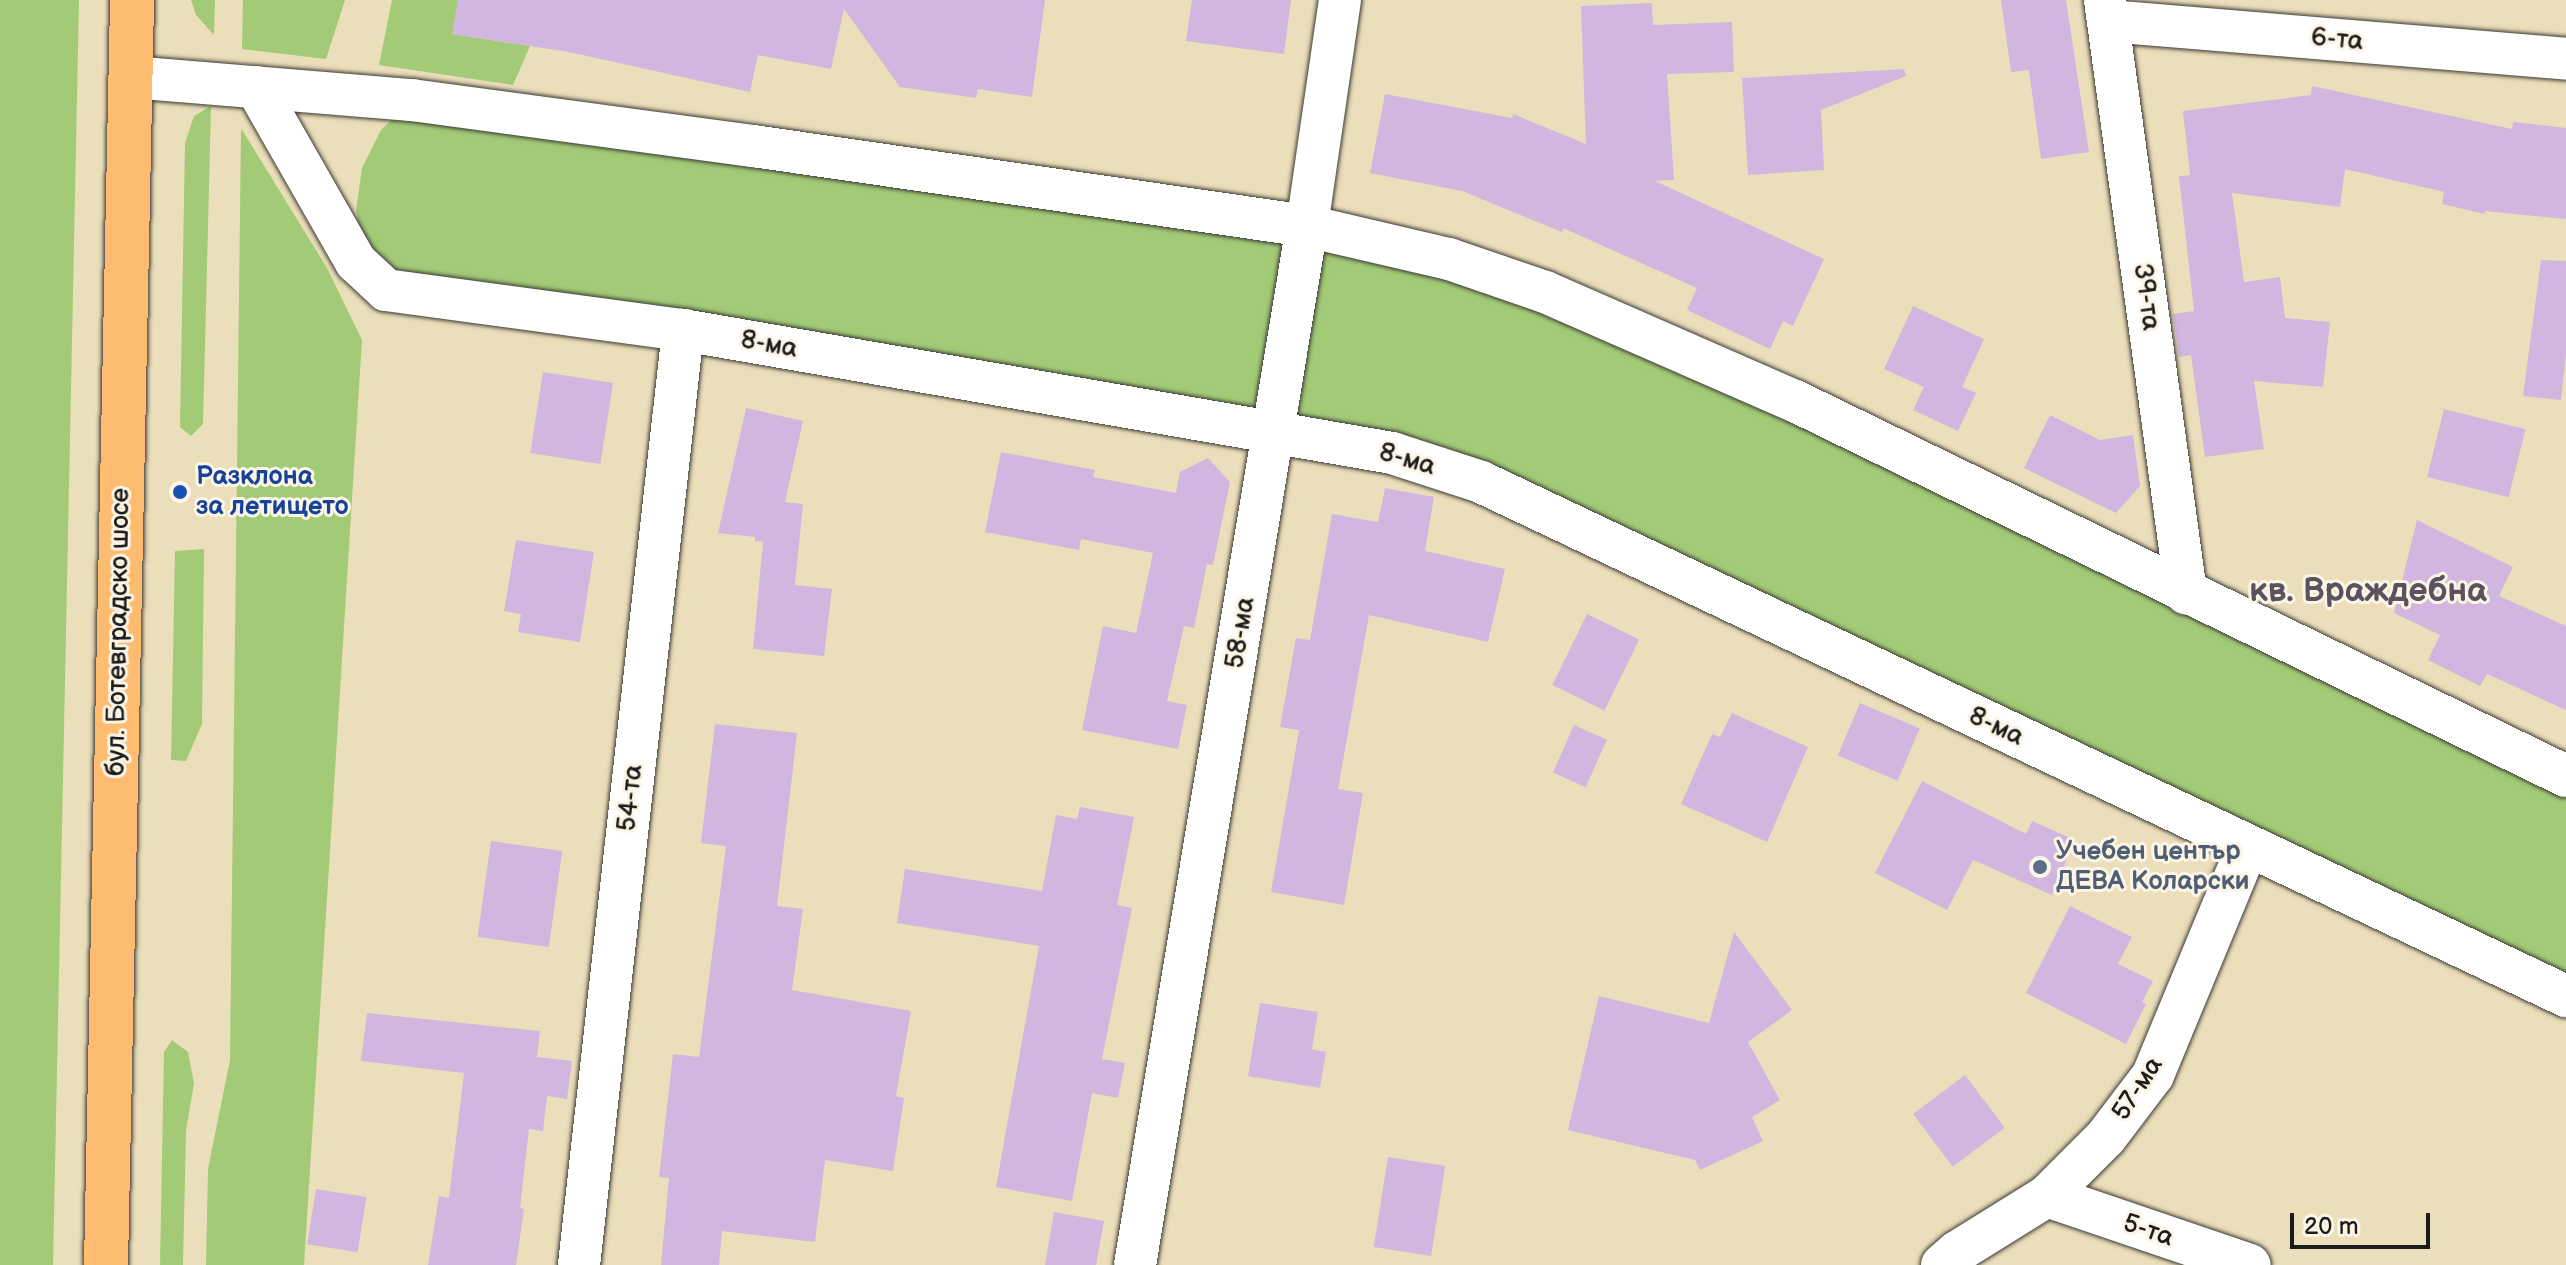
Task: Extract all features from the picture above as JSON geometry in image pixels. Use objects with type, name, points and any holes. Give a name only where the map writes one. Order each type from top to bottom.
[{"type":"main road","name":"бул. Ботевградско шосе","points":[[106,1265],[132,0]]},
{"type":"street","name":"58-ма","points":[[1135,1265],[1274,431],[1340,0]]},
{"type":"street","name":"6-та","points":[[2107,10],[2566,59]]},
{"type":"street","name":"39-та","points":[[2107,10],[2186,593]]},
{"type":"street","points":[[130,77],[412,100],[1307,226],[1449,259],[1545,292],[1795,401],[2566,776]]},
{"type":"street","name":"8-ма","points":[[256,87],[356,262],[386,290],[683,330],[1392,453],[1481,482],[2566,996]]},
{"type":"street","name":"54-та","points":[[579,1265],[683,330]]},
{"type":"street","name":"57-ма","points":[[1942,1265],[1957,1252],[2047,1196],[2106,1137],[2153,1075],[2248,846]]},
{"type":"street","name":"5-та","points":[[2047,1196],[2250,1265]]},
{"type":"green space","points":[[0,0],[79,0],[53,1265],[0,1265]]},
{"type":"green space","points":[[191,0],[215,0],[214,35],[196,15]]},
{"type":"green space","points":[[243,0],[345,0],[326,59],[242,49]]},
{"type":"green space","points":[[392,0],[458,0],[453,34],[530,46],[513,85],[379,65]]},
{"type":"green space","points":[[412,100],[1449,259],[2566,776],[2566,996],[1481,482],[386,290],[364,253],[356,211],[362,168],[381,130]]},
{"type":"green space","points":[[211,106],[203,424],[191,436],[180,427],[185,143],[194,116]]},
{"type":"green space","points":[[241,128],[327,268],[362,340],[304,1265],[206,1265],[208,1169],[230,1060]]},
{"type":"green space","points":[[204,549],[202,724],[186,761],[171,760],[175,551]]},
{"type":"green space","points":[[172,1040],[188,1052],[194,1083],[186,1131],[183,1265],[160,1265],[164,1052]]},
{"type":"building","points":[[458,0],[1045,0],[1032,97],[978,89],[976,98],[900,87],[844,9],[831,69],[758,55],[750,92],[569,52],[452,34]]},
{"type":"building","points":[[1192,0],[1291,0],[1284,54],[1186,41]]},
{"type":"building","points":[[2001,0],[2066,0],[2089,152],[2041,159],[2029,70],[2011,72]]},
{"type":"building","points":[[1652,3],[1653,25],[1732,22],[1734,72],[1667,74],[1674,180],[1655,181],[1824,259],[1793,326],[1783,321],[1770,349],[1687,310],[1697,288],[1563,228],[1562,232],[1462,191],[1370,173],[1385,94],[1512,118],[1513,114],[1586,144],[1581,6]]},
{"type":"building","points":[[1904,69],[1906,76],[1821,110],[1824,170],[1748,175],[1742,78]]},
{"type":"building","points":[[2312,86],[2512,129],[2513,122],[2566,128],[2566,219],[2485,211],[2485,214],[2442,204],[2444,192],[2345,169],[2340,207],[2232,193],[2244,282],[2280,277],[2285,318],[2330,322],[2323,387],[2254,381],[2264,449],[2205,457],[2191,355],[2179,357],[2173,314],[2194,311],[2179,176],[2190,175],[2183,111],[2311,95]]},
{"type":"building","points":[[2541,260],[2566,261],[2566,353],[2561,400],[2523,396]]},
{"type":"building","points":[[1913,306],[1984,339],[1962,387],[1976,393],[1958,431],[1913,410],[1924,387],[1884,369]]},
{"type":"building","points":[[543,372],[613,383],[600,464],[530,453]]},
{"type":"building","points":[[746,408],[803,421],[785,502],[803,504],[795,585],[832,589],[824,656],[753,649],[763,542],[755,541],[755,537],[718,533]]},
{"type":"building","points":[[2444,409],[2526,429],[2509,497],[2427,477]]},
{"type":"building","points":[[2050,415],[2100,440],[2133,435],[2140,486],[2116,513],[2024,468]]},
{"type":"building","points":[[1001,452],[1095,470],[1093,477],[1176,493],[1180,472],[1208,458],[1230,482],[1213,565],[1207,564],[1194,628],[1184,626],[1167,701],[1187,705],[1178,749],[1082,730],[1103,626],[1136,633],[1153,553],[1081,539],[1079,550],[985,532]]},
{"type":"building","points":[[1385,488],[1434,497],[1425,551],[1505,569],[1488,642],[1369,615],[1338,789],[1363,793],[1344,905],[1271,892],[1299,730],[1280,727],[1296,638],[1310,640],[1332,514],[1378,522]]},
{"type":"building","points":[[2417,520],[2513,567],[2499,596],[2566,626],[2566,710],[2487,674],[2480,686],[2428,660],[2440,635],[2394,613]]},
{"type":"building","points":[[516,540],[594,552],[580,642],[518,632],[521,614],[504,611]]},
{"type":"building","points":[[1587,614],[1639,639],[1604,710],[1552,685]]},
{"type":"building","points":[[1860,703],[1920,728],[1898,781],[1838,755]]},
{"type":"building","points":[[1732,713],[1808,747],[1767,842],[1681,804],[1712,734],[1720,737]]},
{"type":"building","points":[[715,724],[797,733],[777,906],[803,909],[792,990],[911,1011],[896,1096],[904,1098],[893,1171],[825,1160],[815,1242],[722,1231],[719,1265],[661,1265],[669,1178],[659,1177],[673,1054],[699,1057],[726,846],[701,843]]},
{"type":"building","points":[[1574,725],[1607,740],[1586,787],[1553,773]]},
{"type":"building","points":[[1922,781],[2026,834],[2032,821],[2075,840],[2052,895],[1973,860],[1947,910],[1875,873]]},
{"type":"building","points":[[1080,807],[1134,817],[1117,905],[1132,908],[1102,1059],[1125,1063],[1118,1098],[1092,1093],[1072,1201],[996,1187],[1039,946],[897,923],[905,869],[1042,891],[1056,815],[1077,819]]},
{"type":"building","points":[[491,841],[562,851],[549,947],[478,937]]},
{"type":"building","points":[[2070,906],[2132,937],[2118,964],[2153,981],[2142,1002],[2146,1004],[2126,1044],[2026,993]]},
{"type":"building","points":[[1734,932],[1792,1010],[1748,1042],[1780,1100],[1752,1117],[1763,1141],[1700,1170],[1695,1160],[1568,1130],[1599,996],[1709,1023]]},
{"type":"building","points":[[1260,1003],[1318,1012],[1312,1049],[1326,1052],[1320,1088],[1248,1076]]},
{"type":"building","points":[[367,1013],[540,1031],[537,1057],[572,1061],[567,1099],[547,1096],[543,1131],[529,1129],[520,1208],[524,1209],[516,1265],[428,1265],[439,1196],[449,1198],[464,1073],[361,1061]]},
{"type":"building","points":[[1965,1075],[2005,1128],[1953,1167],[1913,1114]]},
{"type":"building","points":[[1388,1157],[1445,1166],[1431,1256],[1374,1247]]},
{"type":"building","points":[[316,1189],[366,1197],[358,1252],[307,1244]]},
{"type":"building","points":[[1054,1212],[1104,1221],[1096,1265],[1045,1265]]},
{"type":"place","name":"Разклона за летището","points":[[180,492]]},
{"type":"place","name":"Учебен център ДЕВА Коларски","points":[[2040,867]]},
{"type":"district","name":"кв. Враждебна","points":[[2368,591]]}]
